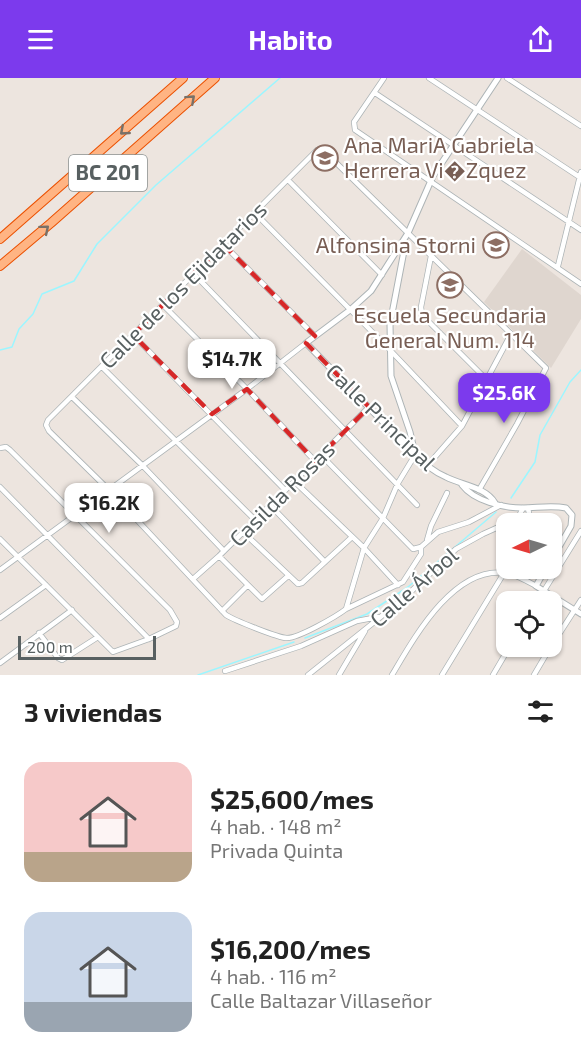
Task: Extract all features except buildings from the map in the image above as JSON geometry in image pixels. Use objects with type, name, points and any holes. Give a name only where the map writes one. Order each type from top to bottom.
[{"type":"highway","name":"BC 201","points":[[0,239],[183,78]]},
{"type":"highway","name":"BC 201","points":[[0,266],[215,78]]},
{"type":"street","points":[[384,78],[354,122],[357,132],[558,266],[581,284]]},
{"type":"street","points":[[429,78],[581,176],[558,266]]},
{"type":"street","points":[[0,570],[247,389],[368,295],[406,236],[430,181],[498,78]]},
{"type":"street","points":[[507,78],[581,126]]},
{"type":"street","points":[[375,93],[581,230]]},
{"type":"street","name":"Calle de los Ejidatarios","points":[[109,490],[49,431],[46,425],[48,420],[317,150],[322,149],[406,236]]},
{"type":"street","points":[[288,180],[382,275]]},
{"type":"street","points":[[255,213],[462,426]]},
{"type":"street","points":[[406,236],[431,256],[546,368],[479,490]]},
{"type":"street","points":[[346,609],[364,549],[383,518],[398,483],[415,455],[410,432],[391,381],[390,324],[406,236]]},
{"type":"street","points":[[222,244],[315,336]]},
{"type":"street","points":[[431,256],[421,307],[422,315],[486,379]]},
{"type":"street","points":[[194,273],[417,504]]},
{"type":"street","points":[[163,305],[315,461]]},
{"type":"street","points":[[427,466],[462,426],[511,334]]},
{"type":"street","points":[[133,335],[285,490]]},
{"type":"street","name":"Calle Principal","points":[[306,343],[427,466],[488,502],[525,508],[566,508],[572,515],[571,526],[562,542]]},
{"type":"street","points":[[102,367],[255,520]]},
{"type":"street","points":[[72,397],[142,465],[224,551]]},
{"type":"street","name":"Casilda Rosas","points":[[193,579],[369,407]]},
{"type":"street","points":[[0,448],[6,447],[170,610],[177,622],[174,628],[114,652],[0,539]]},
{"type":"street","points":[[321,455],[411,548],[418,548],[438,532],[470,522],[498,504]]},
{"type":"street","points":[[294,481],[398,585]]},
{"type":"street","name":"Calle Principal","points":[[462,485],[469,485],[479,490],[498,504]]},
{"type":"street","points":[[0,487],[149,639]]},
{"type":"street","points":[[109,490],[230,618],[287,638],[298,635],[403,582],[421,554],[418,548]]},
{"type":"street","points":[[427,540],[431,526],[447,493]]},
{"type":"street","points":[[270,505],[325,562]]},
{"type":"street","points":[[525,508],[527,513]]},
{"type":"street","name":"Calle Árbol","points":[[309,675],[413,591],[456,549],[512,521],[525,508]]},
{"type":"street","points":[[521,579],[544,591],[581,531]]},
{"type":"street","points":[[243,532],[295,583],[300,584],[352,537]]},
{"type":"street","points":[[219,556],[263,599],[288,576]]},
{"type":"street","points":[[392,675],[428,618],[456,590],[478,576],[496,574]]},
{"type":"street","points":[[442,675],[500,579]]},
{"type":"street","points":[[536,586],[540,579]]},
{"type":"street","points":[[0,618],[46,585]]},
{"type":"street","points":[[222,611],[248,586]]},
{"type":"street","points":[[562,633],[578,612],[581,600]]},
{"type":"street","points":[[562,602],[578,612]]},
{"type":"street","points":[[0,663],[72,610]]},
{"type":"street","points":[[225,671],[301,646],[357,621],[381,617]]},
{"type":"street","points":[[339,675],[368,627]]},
{"type":"street","points":[[39,633],[62,660],[98,637]]},
{"type":"street","points":[[298,635],[301,646]]},
{"type":"street","points":[[492,675],[503,657]]},
{"type":"street","points":[[534,675],[545,657]]},
{"type":"highlighted area","points":[[223,244],[315,336],[306,343],[369,407],[315,461],[247,389],[212,414],[133,335]]},
{"type":"shaded area","points":[[522,249],[581,295],[581,319],[551,368],[484,302]]},
{"type":"waterway","points":[[0,350],[12,347],[19,329],[33,314],[42,294],[74,281],[97,244],[156,185],[280,78]]},
{"type":"waterway","points":[[511,498],[535,462],[540,435],[570,382],[581,370]]},
{"type":"waterway","points":[[305,638],[367,614],[408,587],[496,512]]},
{"type":"waterway","points":[[198,675],[294,642]]},
{"type":"place","name":"Ana MariA Gabriela Herrera Vi�Zquez","points":[[325,158]]},
{"type":"place","name":"Alfonsina Storni","points":[[496,245]]},
{"type":"place","name":"Escuela Secundaria General Num. 114","points":[[450,285]]}]
